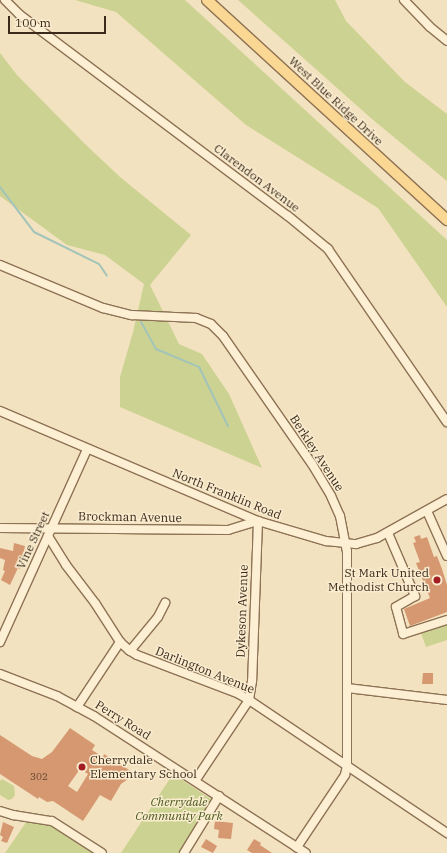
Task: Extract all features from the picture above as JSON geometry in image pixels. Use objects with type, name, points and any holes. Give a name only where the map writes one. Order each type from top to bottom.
[{"type":"main road","name":"West Blue Ridge Drive","points":[[207,0],[447,220]]},
{"type":"street","name":"Clarendon Avenue","points":[[5,0],[20,15],[288,216],[328,249],[447,422]]},
{"type":"street","points":[[404,0],[430,27],[447,41]]},
{"type":"street","name":"Berkley Avenue","points":[[0,265],[103,308],[132,315],[196,318],[210,324],[223,336],[325,485],[338,511],[346,544],[347,766],[345,775],[297,847]]},
{"type":"street","name":"North Franklin Road","points":[[0,411],[258,522],[326,541],[346,544],[368,542],[388,533],[447,499]]},
{"type":"street","name":"Vine Street","points":[[0,642],[87,449]]},
{"type":"street","points":[[427,511],[447,556]]},
{"type":"street","name":"Brockman Avenue","points":[[0,528],[50,532],[228,530],[258,522]]},
{"type":"street","name":"Dykeson Avenue","points":[[196,781],[249,700],[252,682],[258,522]]},
{"type":"street","name":"Darlington Avenue","points":[[50,532],[120,642],[130,651],[238,694],[249,700],[447,833]]},
{"type":"street","points":[[388,533],[415,596],[396,607],[403,634],[447,620]]},
{"type":"street","points":[[130,651],[158,616],[165,603]]},
{"type":"street","points":[[77,707],[120,642]]},
{"type":"street","name":"Perry Road","points":[[0,674],[36,687],[77,707],[116,729],[306,853]]},
{"type":"street","points":[[347,688],[447,700]]},
{"type":"street","points":[[184,853],[219,796]]},
{"type":"street","points":[[0,811],[25,817],[43,818],[52,821],[102,853]]},
{"type":"green space","points":[[75,0],[185,0],[447,240],[447,307],[378,208],[246,125],[116,12]]},
{"type":"green space","points":[[238,0],[335,0],[346,21],[405,82],[447,114],[447,181],[372,119]]},
{"type":"green space","points":[[0,53],[17,75],[85,144],[120,177],[191,235],[150,285],[179,344],[202,354],[229,394],[262,468],[120,407],[120,377],[133,332],[144,284],[105,255],[67,245],[0,196]]},
{"type":"green space","points":[[447,625],[447,640],[426,647],[421,633]]},
{"type":"green space","name":"Cherrydale Community Park","points":[[173,774],[214,801],[179,853],[121,853]]},
{"type":"green space","points":[[2,779],[14,786],[15,795],[12,799],[8,800],[0,795],[0,781]]},
{"type":"green space","points":[[38,820],[56,828],[98,853],[5,853],[27,821]]},
{"type":"building","name":"St Mark United Methodist Church","points":[[420,535],[421,539],[427,537],[434,557],[437,556],[442,569],[447,585],[447,612],[410,626],[404,609],[430,598],[416,563],[420,562],[413,543],[416,542],[414,537]]},
{"type":"building","points":[[14,543],[25,546],[20,569],[18,568],[10,585],[1,580],[5,571],[3,570],[5,560],[0,558],[0,548],[13,551]]},
{"type":"building","points":[[423,673],[433,673],[433,684],[422,684]]},
{"type":"building","points":[[70,728],[95,745],[92,750],[103,757],[104,754],[137,775],[135,779],[128,779],[121,784],[111,801],[100,795],[83,821],[53,801],[47,802],[39,797],[38,799],[0,774],[0,735],[32,756],[42,759],[52,752]],"holes":[[[80,769],[88,774],[77,792],[68,786]]]},
{"type":"building","points":[[215,821],[233,823],[231,839],[218,838],[219,830],[214,829]]},
{"type":"building","points":[[3,822],[14,827],[7,843],[1,841],[3,837],[0,835]]},
{"type":"building","points":[[206,839],[217,846],[213,853],[201,847]]},
{"type":"building","points":[[254,839],[272,853],[252,853],[247,850]]},
{"type":"waterway","points":[[0,187],[34,232],[99,264],[107,276]]},
{"type":"waterway","points":[[141,322],[156,349],[199,367],[228,426]]},
{"type":"place","name":"St Mark United Methodist Church","points":[[437,580]]},
{"type":"place","name":"Cherrydale Elementary School","points":[[82,767]]}]
